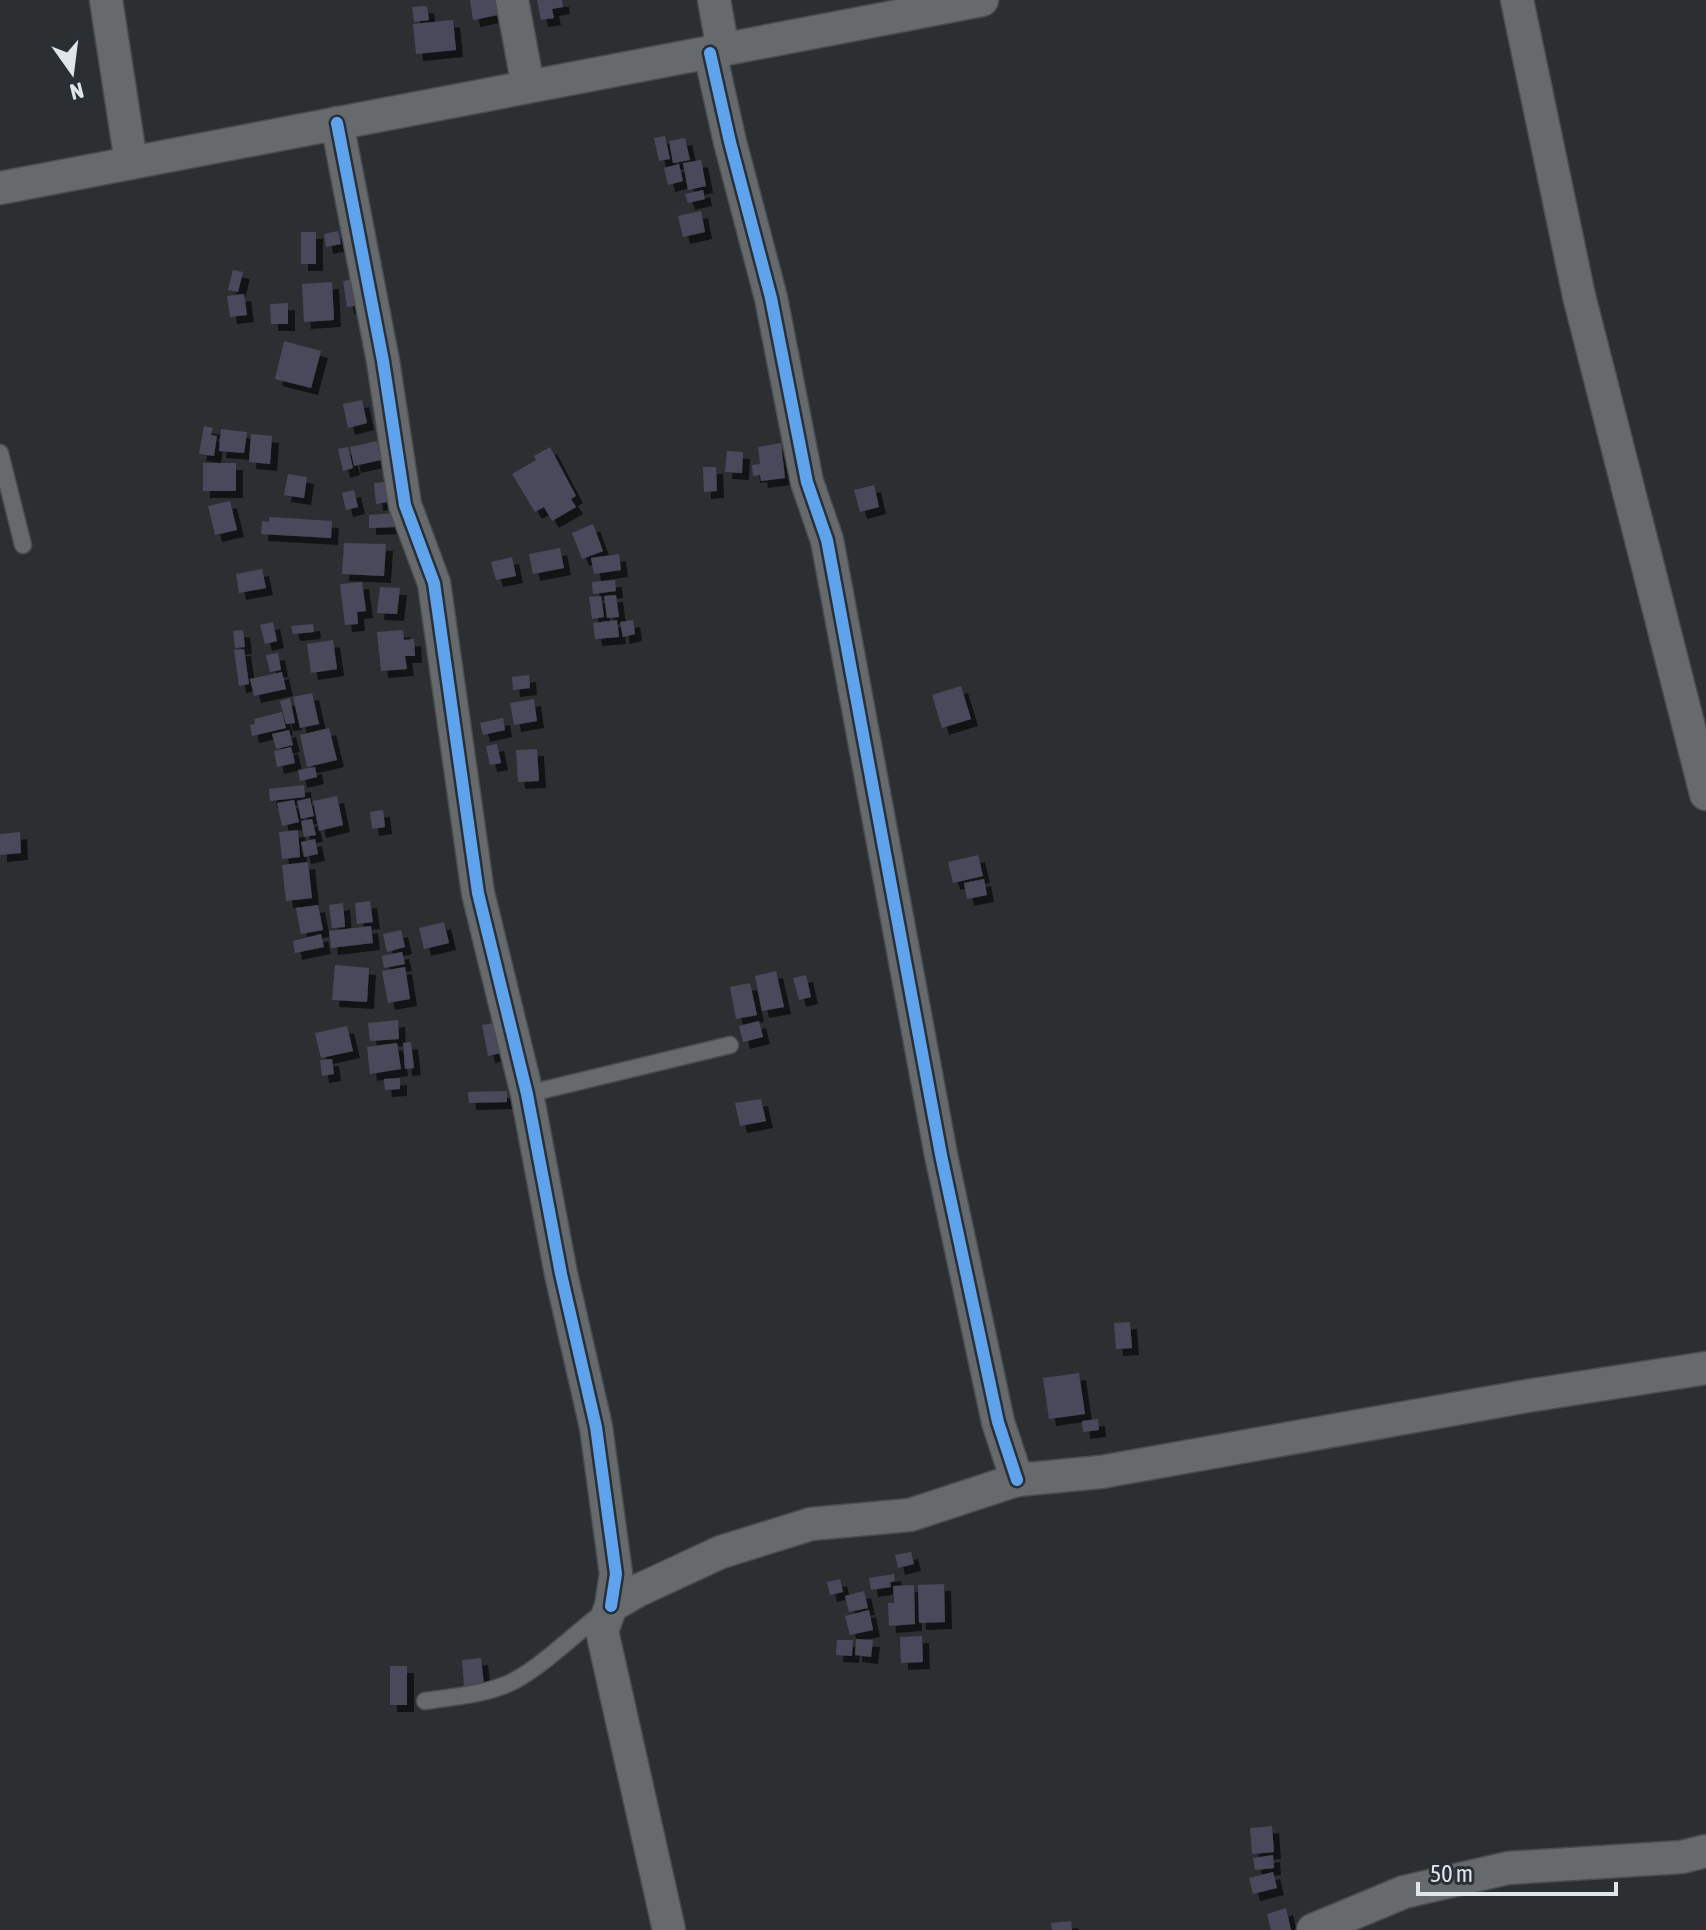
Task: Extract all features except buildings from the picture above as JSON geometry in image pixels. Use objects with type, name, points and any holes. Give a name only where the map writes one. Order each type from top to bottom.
[{"type":"street","points":[[106,0],[131,162]]},
{"type":"street","points":[[512,0],[528,86]]},
{"type":"street","points":[[714,0],[716,51],[730,142],[771,298],[807,482],[827,540],[941,1155],[998,1422],[1017,1480]]},
{"type":"street","points":[[0,188],[982,0]]},
{"type":"street","points":[[1517,0],[1579,296],[1706,794]]},
{"type":"street","points":[[337,123],[381,347],[405,505],[434,583],[478,893],[527,1094],[561,1274],[596,1427],[616,1574],[611,1606],[602,1631],[669,1930]]},
{"type":"street","points":[[611,1606],[721,1552],[811,1524],[910,1515],[1017,1480],[1116,1470],[1527,1396],[1706,1368]]},
{"type":"street","points":[[1313,1930],[1404,1892],[1508,1868],[1682,1857],[1706,1851]]},
{"type":"lane","points":[[0,453],[23,545]]},
{"type":"lane","points":[[527,1094],[730,1045]]},
{"type":"lane","points":[[425,1701],[473,1694],[506,1685],[533,1669],[611,1606]]},
{"type":"cycle path","points":[[710,53],[771,298],[807,482],[827,540],[941,1155],[998,1422],[1017,1480]]},
{"type":"cycle path","points":[[337,123],[383,361],[405,505],[434,583],[478,893],[527,1094],[561,1274],[596,1427],[616,1574],[611,1606]]}]
